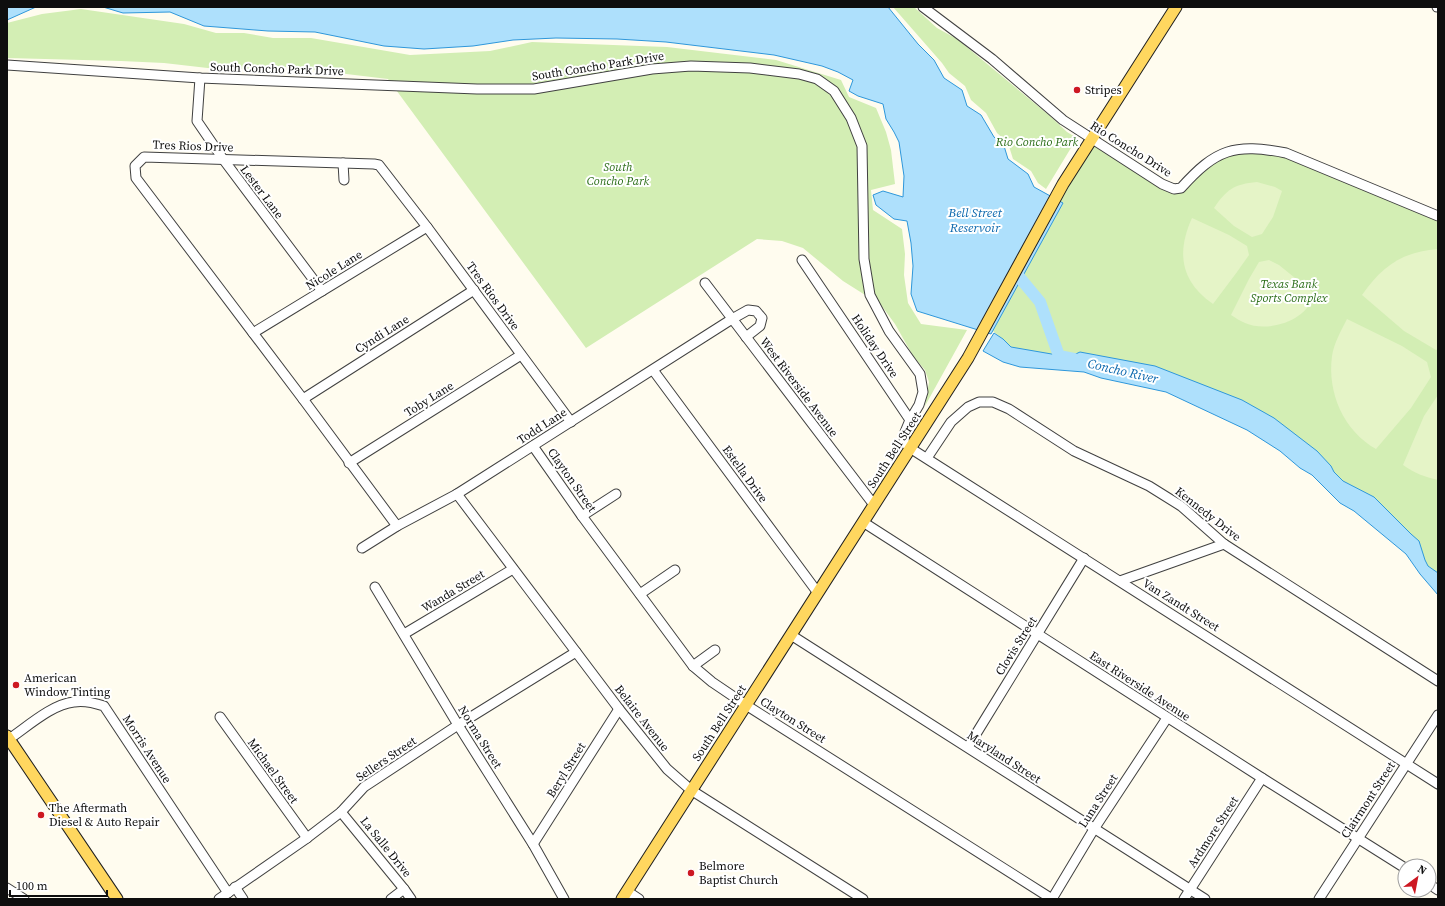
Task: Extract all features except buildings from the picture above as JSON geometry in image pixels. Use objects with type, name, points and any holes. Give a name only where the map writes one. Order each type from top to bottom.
[{"type":"main road","name":"South Bell Street","points":[[624,895],[968,358],[1063,184],[1176,7]]},
{"type":"main road","points":[[8,737],[117,899]]},
{"type":"street","name":"Rio Concho Drive","points":[[923,7],[992,59],[1063,120],[1162,184],[1174,189],[1181,188],[1197,171],[1218,155],[1240,148],[1263,148],[1286,153],[1438,216]]},
{"type":"street","name":"South Concho Park Drive","points":[[7,65],[200,78],[477,89],[534,89],[652,69],[691,66],[750,68],[799,74],[817,79],[834,91],[851,118],[862,146],[864,259],[870,295],[889,331],[920,374],[923,392],[919,405],[910,420]]},
{"type":"street","name":"Lester Lane","points":[[200,78],[197,120],[223,159],[322,291]]},
{"type":"street","name":"Tres Rios Drive","points":[[397,526],[254,333],[136,178],[135,166],[144,157],[379,165],[427,226],[571,422]]},
{"type":"street","points":[[343,163],[344,180]]},
{"type":"street","name":"Nicole Lane","points":[[254,333],[427,226]]},
{"type":"street","name":"Holiday Drive","points":[[802,260],[910,420]]},
{"type":"street","name":"West Riverside Avenue","points":[[705,282],[874,505]]},
{"type":"street","name":"Cyndi Lane","points":[[303,399],[474,290]]},
{"type":"street","name":"Todd Lane","points":[[362,548],[397,526],[457,494],[732,319],[748,310],[756,311],[762,318],[760,326],[746,336]]},
{"type":"street","name":"Toby Lane","points":[[349,463],[521,355]]},
{"type":"street","name":"Estella Drive","points":[[653,370],[818,593]]},
{"type":"street","name":"Kennedy Drive","points":[[927,458],[951,422],[968,407],[979,402],[993,402],[1009,409],[1074,451],[1149,486],[1181,506],[1224,544],[1438,681]]},
{"type":"street","points":[[910,420],[905,432],[904,442],[910,448]]},
{"type":"street","name":"Clayton Street","points":[[533,446],[582,516],[692,666],[712,682],[746,705],[1052,899]]},
{"type":"street","name":"Van Zandt Street","points":[[910,448],[1438,784]]},
{"type":"street","name":"Belaire Avenue","points":[[457,494],[619,709],[667,770],[691,790],[863,899]]},
{"type":"street","points":[[582,516],[616,494]]},
{"type":"street","name":"East Riverside Avenue","points":[[863,522],[1167,718],[1397,863]]},
{"type":"street","points":[[1120,581],[1224,544]]},
{"type":"street","name":"Clovis Street","points":[[968,747],[1084,558]]},
{"type":"street","name":"Wanda Street","points":[[404,634],[513,569]]},
{"type":"street","points":[[640,594],[675,570]]},
{"type":"street","name":"Norma Street","points":[[375,587],[458,726],[533,844],[564,899]]},
{"type":"street","name":"Maryland Street","points":[[791,635],[1204,899]]},
{"type":"street","points":[[692,666],[715,650]]},
{"type":"street","name":"Sellers Street","points":[[219,899],[307,838],[341,812],[364,787],[576,652]]},
{"type":"street","name":"Morris Avenue","points":[[8,737],[54,708],[73,702],[91,702],[104,706],[232,890],[243,899]]},
{"type":"street","name":"Beryl Street","points":[[533,844],[619,709]]},
{"type":"street","name":"Clairmont Street","points":[[1319,899],[1357,838],[1438,715]]},
{"type":"street","name":"Michael Street","points":[[220,717],[307,838]]},
{"type":"street","name":"Luna Street","points":[[1052,899],[1094,829],[1167,718]]},
{"type":"street","name":"Ardmore Street","points":[[1184,899],[1262,778]]},
{"type":"street","name":"La Salle Drive","points":[[341,812],[411,899]]},
{"type":"street","points":[[7,888],[24,899]]},
{"type":"street","points":[[391,899],[404,889]]},
{"type":"street","points":[[624,895],[639,899]]},
{"type":"green space","name":"Rio Concho Park","points":[[893,7],[914,7],[937,28],[957,39],[1050,116],[1067,132],[1077,138],[1046,189],[1038,183],[1031,171],[1013,159],[1008,143],[997,133],[986,113],[971,100],[965,86],[949,73]]},
{"type":"green space","name":"South Concho Park","points":[[81,9],[184,24],[216,33],[244,33],[273,38],[311,38],[410,55],[490,51],[532,42],[667,47],[776,60],[841,80],[849,97],[876,108],[886,132],[891,150],[895,184],[871,190],[873,210],[902,229],[905,254],[904,275],[908,303],[921,324],[967,330],[925,406],[929,382],[925,370],[913,356],[895,324],[881,305],[843,281],[803,248],[782,241],[757,239],[586,348],[388,79],[288,67],[225,70],[164,63],[7,58],[7,23],[42,14]]},
{"type":"green space","name":"Texas Bank Sports Complex","points":[[1092,138],[1174,189],[1218,155],[1263,149],[1438,216],[1438,584],[1269,421],[1011,347],[979,319]]},
{"type":"green space","points":[[1257,182],[1275,187],[1282,191],[1273,217],[1262,234],[1252,237],[1234,226],[1214,208],[1231,189],[1242,184]]},
{"type":"green space","points":[[1192,218],[1229,235],[1247,246],[1249,255],[1213,304],[1194,286],[1184,266],[1184,243]]},
{"type":"green space","points":[[1438,249],[1438,349],[1436,350],[1404,331],[1362,295],[1377,276],[1394,262],[1414,253]]},
{"type":"green space","points":[[1269,260],[1279,265],[1316,295],[1301,314],[1286,322],[1272,326],[1251,325],[1231,315],[1259,262]]},
{"type":"green space","points":[[1347,319],[1402,346],[1427,362],[1431,377],[1411,408],[1376,449],[1355,432],[1347,421],[1340,410],[1332,384],[1331,370],[1334,346]]},
{"type":"green space","points":[[1438,395],[1438,480],[1429,478],[1403,465],[1424,416]]},
{"type":"water","points":[[7,7],[36,7],[7,20]]},
{"type":"water","name":"Bell Street Reservoir","points":[[103,7],[888,7],[918,44],[934,60],[944,78],[962,90],[967,106],[981,115],[994,137],[1004,146],[1008,159],[1028,174],[1034,187],[1063,203],[991,334],[917,311],[911,294],[913,266],[907,221],[894,219],[876,205],[873,195],[883,191],[903,197],[904,176],[899,142],[886,119],[883,104],[858,96],[849,91],[853,80],[822,66],[774,55],[666,42],[617,39],[556,38],[513,40],[473,46],[424,49],[384,46],[315,32],[268,31],[204,26],[170,12],[123,13]]},
{"type":"water","points":[[994,333],[1011,347],[1069,357],[1080,352],[1155,366],[1242,400],[1274,418],[1317,451],[1343,481],[1374,497],[1419,541],[1428,566],[1438,573],[1438,595],[1420,574],[1406,554],[1354,511],[1340,503],[1312,475],[1300,468],[1280,451],[1247,430],[1166,392],[1101,378],[1084,372],[1020,367],[1003,362],[983,351]]},
{"type":"waterway","name":"Concho River","points":[[1011,267],[1040,302],[1059,356],[1074,359]]},
{"type":"place","name":"Stripes","points":[[1077,90]]},
{"type":"place","name":"American Window Tinting","points":[[16,685]]},
{"type":"place","name":"The Aftermath Diesel & Auto Repair","points":[[41,815]]},
{"type":"place","name":"Belmore Baptist Church","points":[[691,873]]}]
